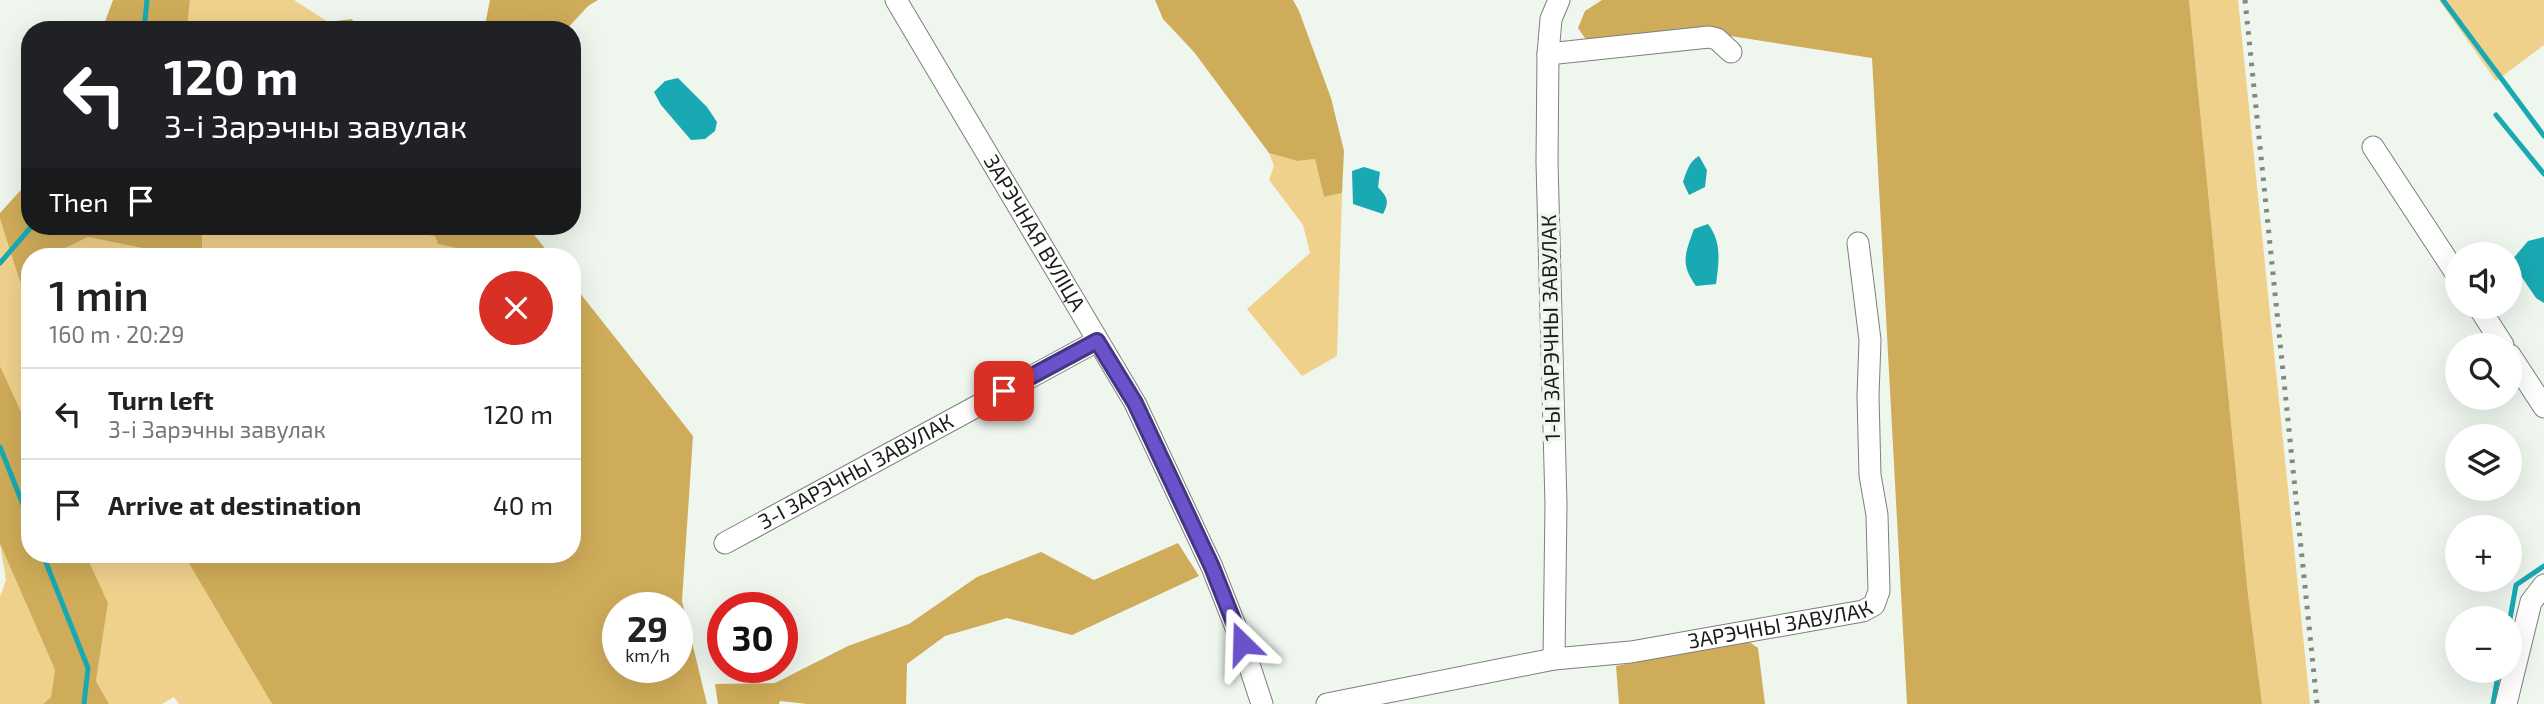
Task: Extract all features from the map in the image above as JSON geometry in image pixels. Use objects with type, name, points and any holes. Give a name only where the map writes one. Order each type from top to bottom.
[{"type":"street","name":"ЗАРЭЧНАЯ ВУЛІЦА","points":[[896,0],[1135,403],[1206,555],[1242,643],[1262,704]]},
{"type":"street","name":"1-Ы ЗАРЭЧНЫ ЗАВУЛАК","points":[[1554,659],[1556,504],[1548,176],[1548,54],[1551,19],[1559,0]]},
{"type":"street","points":[[1548,54],[1709,37],[1717,39],[1731,52]]},
{"type":"street","points":[[2373,147],[2445,257]]},
{"type":"street","name":"ЗАРЭЧНЫ ЗАВУЛАК","points":[[1327,704],[1554,659],[1631,652],[1863,611],[1874,605],[1879,592],[1877,515],[1870,475],[1870,340],[1858,243]]},
{"type":"street","name":"3-І ЗАРЭЧНЫ ЗАВУЛАК","points":[[724,543],[1097,341]]},
{"type":"street","points":[[2522,373],[2544,407]]},
{"type":"street","points":[[2506,704],[2531,602],[2544,586]]},
{"type":"shaded area","points":[[113,0],[190,0],[188,21],[105,21]]},
{"type":"shaded area","points":[[190,0],[294,0],[326,21],[188,21]]},
{"type":"shaded area","points":[[490,0],[598,0],[588,6],[574,21],[486,21]]},
{"type":"shaded area","points":[[1155,0],[1293,0],[1331,98],[1344,151],[1342,193],[1324,197],[1315,159],[1297,161],[1269,153],[1194,52],[1163,19]]},
{"type":"shaded area","points":[[1602,0],[2189,0],[2248,594],[2262,704],[1907,704],[1872,58],[1724,35],[1587,41],[1578,28],[1585,11]]},
{"type":"shaded area","points":[[2189,0],[2238,0],[2310,704],[2262,704],[2248,594]]},
{"type":"shaded area","points":[[2439,0],[2544,0],[2544,45],[2496,81]]},
{"type":"shaded area","points":[[1269,153],[1297,161],[1315,159],[1324,197],[1342,193],[1337,356],[1302,376],[1247,309],[1310,253],[1303,225],[1269,180],[1274,166]]},
{"type":"shaded area","points":[[21,190],[21,235],[202,235],[202,248],[142,248],[88,237],[65,248],[21,248],[21,283],[0,213]]},
{"type":"shaded area","points":[[0,219],[21,283],[21,412],[0,366]]},
{"type":"shaded area","points":[[202,235],[425,235],[435,236],[438,244],[456,248],[202,248]]},
{"type":"shaded area","points":[[425,235],[534,235],[545,248],[456,248],[438,244],[435,236]]},
{"type":"shaded area","points":[[88,237],[142,248],[65,248]]},
{"type":"shaded area","points":[[581,294],[693,436],[683,592],[602,592],[602,683],[693,683],[693,646],[707,704],[272,704],[189,563],[581,563]]},
{"type":"shaded area","points":[[0,366],[21,412],[21,563],[90,563],[108,603],[96,681],[109,704],[43,704],[51,697],[55,670],[0,544]]},
{"type":"shaded area","points":[[1178,543],[1199,576],[1072,635],[1007,618],[945,636],[907,664],[906,704],[807,704],[780,701],[779,704],[718,704],[715,684],[798,683],[798,671],[848,646],[909,624],[977,577],[1041,552],[1094,580]]},
{"type":"shaded area","points":[[0,544],[55,670],[51,697],[43,704],[0,704],[0,597],[6,580]]},
{"type":"shaded area","points":[[90,563],[189,563],[272,704],[179,704],[174,697],[162,704],[109,704],[96,681],[108,603]]},
{"type":"shaded area","points":[[1748,641],[1758,648],[1765,704],[1619,704],[1616,666]]},
{"type":"water","points":[[678,78],[707,107],[717,122],[715,131],[705,139],[691,140],[661,105],[654,92],[665,81]]},
{"type":"water","points":[[1699,156],[1707,170],[1705,187],[1689,195],[1683,182],[1690,164]]},
{"type":"water","points":[[1364,167],[1380,172],[1378,187],[1387,202],[1383,214],[1353,204],[1352,171]]},
{"type":"water","points":[[1708,224],[1717,245],[1716,284],[1696,286],[1686,265],[1686,252],[1694,229]]},
{"type":"water","points":[[2544,237],[2544,303],[2536,298],[2522,277],[2522,248],[2528,241]]},
{"type":"waterway","points":[[145,21],[147,0]]},
{"type":"waterway","points":[[2443,0],[2544,136]]},
{"type":"waterway","points":[[2496,115],[2544,174]]},
{"type":"waterway","points":[[0,263],[24,235]]},
{"type":"waterway","points":[[0,447],[21,500]]},
{"type":"waterway","points":[[46,563],[88,668],[84,704]]},
{"type":"waterway","points":[[2512,606],[2516,585],[2544,566]]},
{"type":"waterway","points":[[2493,704],[2497,683]]},
{"type":"railway","points":[[2245,0],[2317,704]]},
{"type":"route","points":[[1004,391],[1097,341],[1135,403],[1212,567],[1242,643]]}]
